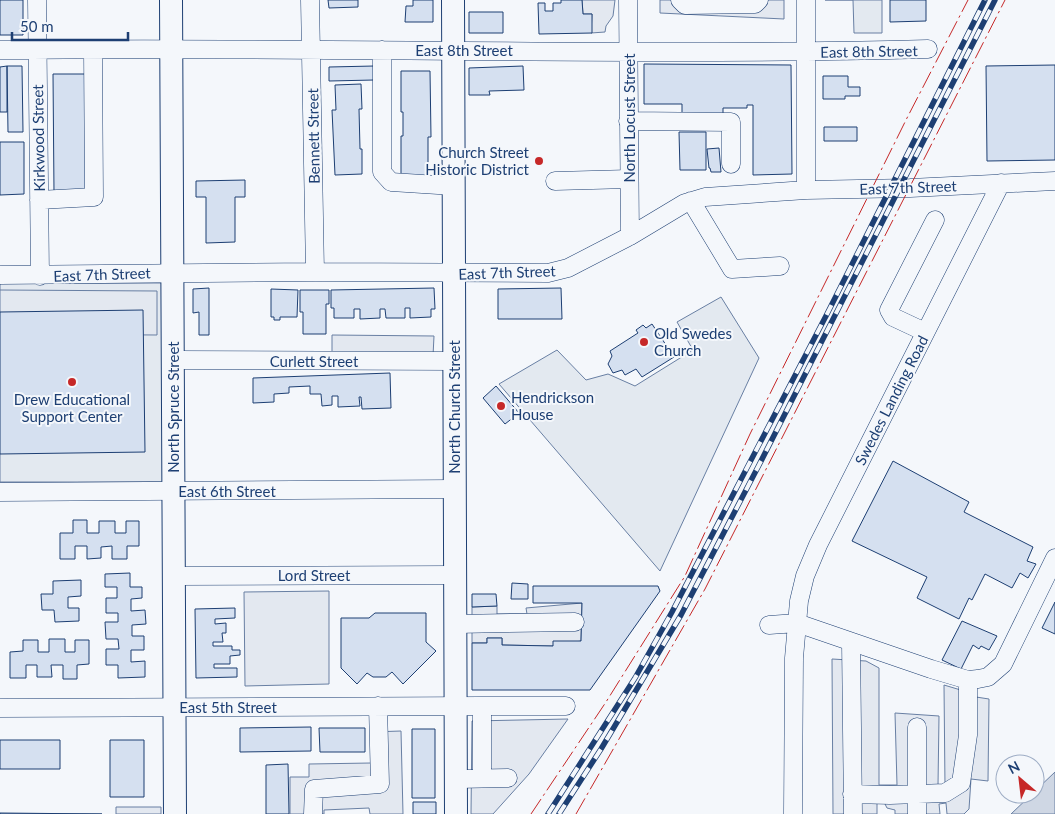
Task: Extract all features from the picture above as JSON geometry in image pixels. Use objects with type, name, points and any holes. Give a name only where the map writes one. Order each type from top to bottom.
[{"type":"main road","name":"North Spruce Street","points":[[171,0],[175,814]]},
{"type":"main road","name":"North Church Street","points":[[453,0],[456,814]]},
{"type":"street","name":"Kirkwood Street","points":[[37,0],[36,49],[40,276]]},
{"type":"street","name":"Bennett Street","points":[[310,0],[315,272]]},
{"type":"street","name":"North Locust Street","points":[[628,0],[630,236]]},
{"type":"street","points":[[680,0],[685,4],[755,4],[758,0]]},
{"type":"street","points":[[806,0],[806,190]]},
{"type":"street","name":"East 8th Street","points":[[0,50],[171,48],[806,52],[928,49]]},
{"type":"street","points":[[39,200],[94,197],[92,49]]},
{"type":"street","points":[[382,50],[382,172],[391,182],[454,186]]},
{"type":"street","points":[[628,121],[730,122],[731,164]]},
{"type":"street","points":[[556,181],[629,179]]},
{"type":"street","name":"East 7th Street","points":[[0,276],[173,272],[558,272],[630,236],[691,201],[705,197],[806,190],[1055,181]]},
{"type":"street","name":"Swedes Landing Road","points":[[793,814],[794,658],[799,601],[805,576],[818,544],[1000,183]]},
{"type":"street","points":[[691,201],[732,268],[780,266]]},
{"type":"street","points":[[925,332],[893,317],[889,310],[935,220]]},
{"type":"street","name":"Curlett Street","points":[[174,360],[454,362]]},
{"type":"street","name":"East 6th Street","points":[[0,492],[454,489]]},
{"type":"street","points":[[770,625],[797,623],[968,680],[988,677],[1003,664],[1055,558]]},
{"type":"street","name":"Lord Street","points":[[174,576],[454,575]]},
{"type":"street","points":[[455,624],[575,622]]},
{"type":"street","points":[[851,642],[853,814]]},
{"type":"street","points":[[852,794],[945,793],[961,783],[968,735],[968,680]]},
{"type":"street","points":[[313,814],[314,789],[380,784],[378,706]]},
{"type":"street","points":[[482,706],[482,778]]},
{"type":"street","name":"East 5th Street","points":[[0,708],[566,706]]},
{"type":"street","points":[[917,727],[917,814]]},
{"type":"street","points":[[456,779],[508,778]]},
{"type":"shaded area","points":[[582,0],[615,0],[613,16],[606,26],[605,32],[591,33],[592,14],[583,14]]},
{"type":"shaded area","points":[[660,0],[784,0],[784,19],[660,13]]},
{"type":"shaded area","points":[[853,0],[882,0],[882,33],[854,33]]},
{"type":"shaded area","name":"Drew Educational Support Center","points":[[0,283],[165,283],[167,482],[0,482]]},
{"type":"shaded area","points":[[0,290],[157,291],[157,335],[0,334]]},
{"type":"shaded area","points":[[721,297],[759,358],[660,571],[499,384],[557,350],[586,380],[608,374],[635,386],[693,350],[677,322]]},
{"type":"shaded area","points":[[332,335],[434,336],[433,356],[332,354]]},
{"type":"shaded area","points":[[329,591],[329,684],[245,686],[244,592]]},
{"type":"shaded area","points":[[582,603],[581,641],[553,646],[502,645],[502,638],[487,638],[487,643],[472,643],[472,607],[497,606],[497,614],[527,614],[526,608]]},
{"type":"shaded area","points":[[832,659],[866,661],[879,668],[879,785],[897,785],[895,713],[939,716],[938,786],[945,787],[944,685],[974,694],[976,697],[989,699],[988,781],[971,779],[969,809],[964,814],[947,814],[946,803],[939,804],[940,814],[895,814],[895,810],[887,808],[884,802],[877,803],[877,814],[833,814]]},
{"type":"shaded area","points":[[568,719],[529,774],[493,814],[471,814],[472,721]]},
{"type":"shaded area","points":[[401,731],[403,814],[370,814],[369,808],[324,810],[324,814],[290,814],[290,777],[309,777],[309,764],[371,763],[371,732]]},
{"type":"shaded area","points":[[1055,772],[1055,814],[1011,814],[1022,804],[1045,804],[1045,782]]},
{"type":"shaded area","points":[[116,807],[161,807],[161,814],[116,814]]},
{"type":"building","points":[[0,0],[23,0],[23,35],[0,35]]},
{"type":"building","points":[[328,0],[358,0],[358,7],[329,8]]},
{"type":"building","points":[[413,0],[433,0],[433,22],[405,22],[406,6],[413,6]]},
{"type":"building","points":[[561,0],[582,0],[583,14],[592,14],[592,33],[539,34],[538,3],[545,3],[545,11],[553,11],[553,3],[561,3]]},
{"type":"building","points":[[890,0],[926,0],[926,21],[890,22]]},
{"type":"building","points":[[469,12],[503,12],[503,33],[469,33]]},
{"type":"building","points":[[644,64],[791,65],[792,174],[753,175],[753,105],[747,105],[747,108],[723,108],[723,115],[682,116],[682,104],[644,104]]},
{"type":"building","points":[[1055,65],[1055,160],[987,161],[986,66]]},
{"type":"building","points":[[7,66],[22,66],[23,132],[8,132]]},
{"type":"building","points":[[7,66],[7,112],[0,112],[0,67]]},
{"type":"building","points":[[374,66],[374,80],[329,81],[329,67]]},
{"type":"building","points":[[523,66],[524,90],[489,91],[490,95],[469,95],[469,68]]},
{"type":"building","points":[[401,71],[430,71],[431,137],[428,137],[428,176],[401,176],[403,112],[401,112]]},
{"type":"building","points":[[53,74],[85,74],[86,193],[54,193]]},
{"type":"building","points":[[823,76],[848,76],[848,87],[860,87],[860,96],[845,96],[845,99],[823,99]]},
{"type":"building","points":[[361,84],[362,109],[359,109],[362,174],[335,175],[332,110],[336,110],[335,85]]},
{"type":"building","points":[[824,127],[857,127],[857,141],[824,141]]},
{"type":"building","points":[[679,132],[706,132],[706,170],[680,170]]},
{"type":"building","points":[[0,142],[24,142],[24,194],[0,195]]},
{"type":"building","points":[[719,148],[721,172],[711,172],[707,149]]},
{"type":"building","points":[[245,180],[245,197],[235,197],[235,242],[206,243],[206,197],[196,197],[196,181]]},
{"type":"building","points":[[209,288],[209,335],[199,335],[199,312],[193,313],[193,289]]},
{"type":"building","points":[[434,288],[435,309],[431,309],[431,317],[410,318],[410,308],[405,308],[405,318],[386,318],[385,309],[380,309],[380,318],[360,319],[360,309],[354,309],[354,318],[334,318],[334,308],[331,308],[331,290]]},
{"type":"building","points":[[561,288],[562,319],[498,319],[498,289]]},
{"type":"building","points":[[271,289],[298,290],[297,317],[280,317],[280,320],[274,320],[274,317],[271,317]]},
{"type":"building","points":[[300,290],[329,290],[329,304],[326,304],[326,334],[303,334]]},
{"type":"building","name":"Drew Educational Support Center","points":[[143,310],[145,452],[0,454],[0,312]]},
{"type":"building","name":"Old Swedes Church","points":[[652,324],[674,357],[642,377],[636,369],[625,375],[622,370],[613,373],[608,364],[612,356],[610,351],[638,333],[636,330],[643,325],[646,328]]},
{"type":"building","points":[[390,373],[391,408],[362,409],[361,397],[359,397],[360,406],[338,407],[338,396],[332,396],[332,405],[322,406],[321,394],[310,394],[310,386],[289,387],[289,393],[274,394],[274,402],[253,403],[253,378]]},
{"type":"building","name":"Hendrickson House","points":[[496,386],[519,413],[505,424],[483,398]]},
{"type":"building","points":[[893,461],[969,502],[964,512],[1033,547],[1027,561],[1036,564],[1028,578],[1020,573],[1012,588],[985,574],[972,600],[969,598],[959,619],[917,598],[927,577],[852,541]]},
{"type":"building","points":[[73,520],[87,520],[87,533],[99,533],[99,521],[115,521],[115,533],[126,533],[126,521],[139,521],[139,546],[127,546],[127,559],[112,559],[112,546],[101,547],[101,558],[87,559],[87,546],[75,546],[75,559],[60,559],[60,533],[73,533]]},
{"type":"building","points":[[130,573],[130,587],[142,587],[142,598],[131,599],[131,611],[145,610],[146,624],[132,625],[132,636],[144,636],[144,650],[131,650],[131,662],[145,661],[145,677],[118,678],[118,665],[106,665],[106,649],[119,649],[118,639],[106,639],[105,622],[118,622],[118,613],[106,613],[106,598],[117,598],[117,587],[105,587],[105,574]]},
{"type":"building","points":[[81,580],[81,596],[68,597],[68,608],[79,608],[79,621],[55,622],[54,610],[42,610],[41,594],[53,594],[53,581]]},
{"type":"building","points":[[512,583],[528,584],[528,599],[511,599]]},
{"type":"building","points":[[533,586],[658,586],[660,591],[590,690],[472,690],[472,643],[487,643],[487,638],[502,638],[502,645],[553,646],[553,641],[581,641],[582,603],[533,603]]},
{"type":"building","points":[[472,594],[496,594],[497,606],[472,607]]},
{"type":"building","points":[[1055,602],[1055,634],[1042,628]]},
{"type":"building","points":[[235,608],[235,618],[215,619],[215,624],[226,623],[226,633],[222,633],[223,642],[213,642],[213,646],[232,646],[232,650],[240,650],[240,655],[230,656],[230,664],[214,664],[214,668],[237,668],[237,677],[196,678],[195,609]]},
{"type":"building","points":[[375,613],[426,613],[426,642],[436,651],[403,684],[392,672],[386,677],[373,677],[367,673],[357,684],[341,668],[341,618],[369,618]]},
{"type":"building","points":[[962,621],[997,636],[989,650],[981,646],[979,649],[973,645],[961,669],[942,660]]},
{"type":"building","points":[[49,639],[65,639],[65,652],[75,652],[75,640],[89,640],[89,664],[77,665],[77,679],[63,679],[63,665],[51,665],[52,677],[37,677],[37,665],[26,665],[26,678],[10,678],[10,652],[23,651],[23,640],[38,640],[38,652],[49,652]]},
{"type":"building","points":[[311,727],[311,751],[240,752],[240,728]]},
{"type":"building","points":[[319,728],[365,728],[365,752],[320,752]]},
{"type":"building","points":[[412,729],[435,729],[435,798],[412,798]]},
{"type":"building","points":[[0,740],[60,740],[60,769],[0,769]]},
{"type":"building","points":[[110,740],[144,740],[144,797],[110,797]]},
{"type":"building","points":[[288,764],[289,814],[266,814],[266,765]]},
{"type":"building","points":[[413,802],[436,802],[436,814],[413,814]]},
{"type":"building","points":[[0,813],[102,814],[0,814]]},
{"type":"railway","points":[[548,814],[635,678],[672,612],[827,314],[985,0]]},
{"type":"railway","points":[[559,814],[601,749],[681,615],[995,0]]},
{"type":"power","points":[[531,814],[606,702],[685,576],[750,434],[907,118],[968,0]]},
{"type":"power","points":[[576,814],[705,589],[1005,0]]},
{"type":"place","name":"Church Street Historic District","points":[[539,161]]},
{"type":"place","name":"Old Swedes Church","points":[[644,342]]},
{"type":"place","name":"Drew Educational Support Center","points":[[72,382]]},
{"type":"place","name":"Hendrickson House","points":[[501,406]]}]
